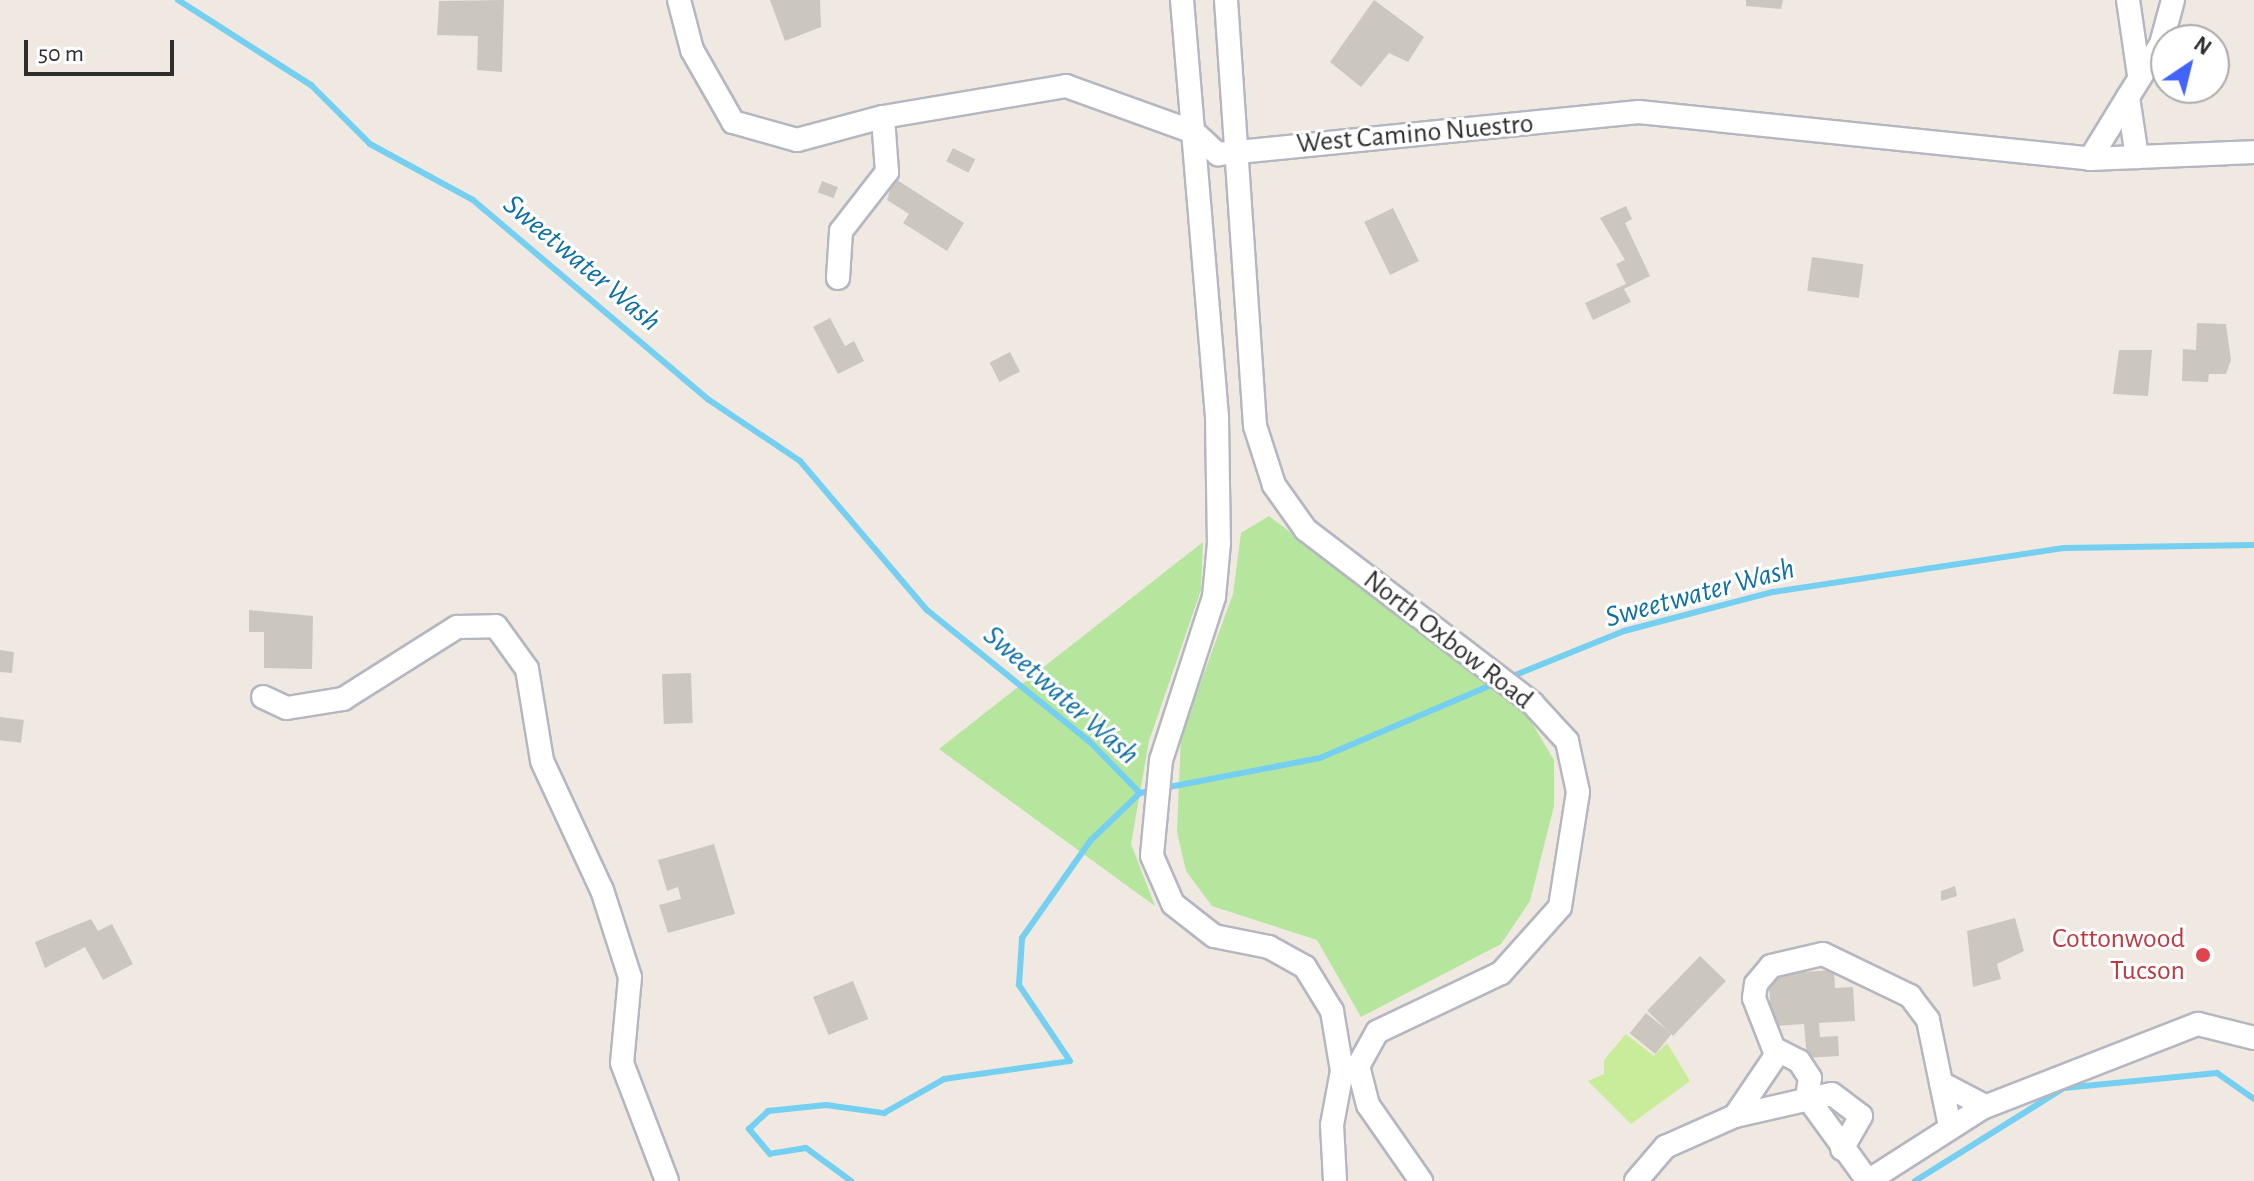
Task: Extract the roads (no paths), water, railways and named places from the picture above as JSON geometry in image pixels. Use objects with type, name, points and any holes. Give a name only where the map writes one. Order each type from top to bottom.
[{"type":"street","name":"West Camino Nuestro","points":[[679,0],[692,50],[733,122],[797,140],[883,117],[1066,86],[1194,132],[1218,154],[1639,112],[2090,159],[2254,152]]},
{"type":"street","points":[[1182,0],[1217,419],[1219,543],[1214,597],[1161,760],[1152,856],[1173,904],[1214,936],[1269,947],[1305,967],[1332,1011],[1342,1071],[1332,1125],[1335,1181]]},
{"type":"street","name":"North Oxbow Road","points":[[1226,0],[1239,151],[1255,426],[1274,485],[1306,530],[1532,703],[1567,741],[1578,792],[1560,907],[1501,973],[1377,1032],[1358,1066],[1368,1105],[1421,1181]]},
{"type":"street","points":[[2128,0],[2139,75]]},
{"type":"street","points":[[2090,159],[2139,75],[2161,44],[2173,0]]},
{"type":"street","points":[[2128,97],[2137,157]]},
{"type":"street","points":[[838,278],[841,231],[887,172],[883,117]]},
{"type":"street","points":[[263,697],[287,708],[343,699],[457,627],[496,626],[527,669],[542,761],[602,890],[630,977],[622,1063],[667,1181]]},
{"type":"street","points":[[1950,1126],[1928,1020],[1910,996],[1823,954],[1771,966],[1756,984],[1754,998],[1775,1052],[1799,1061],[1810,1078],[1807,1097],[1868,1181],[1985,1106],[2198,1024],[2254,1038]]},
{"type":"street","points":[[1735,1116],[1775,1052]]},
{"type":"street","points":[[1941,1083],[1985,1106]]},
{"type":"street","points":[[1636,1181],[1665,1147],[1735,1116],[1807,1097],[1852,1102],[1861,1116],[1842,1149]]},
{"type":"waterway","name":"Sweetwater Wash","points":[[178,0],[311,85],[370,144],[473,200],[709,400],[800,461],[927,610],[1089,741],[1140,793],[1153,790]]},
{"type":"waterway","name":"Sweetwater Wash","points":[[1508,678],[1624,631],[1773,592],[2064,548],[2254,545]]},
{"type":"waterway","name":"Sweetwater Wash","points":[[1164,788],[1320,758],[1498,682]]},
{"type":"waterway","points":[[851,1181],[806,1148],[770,1154],[749,1129],[768,1111],[826,1105],[884,1113],[944,1079],[1070,1061],[1019,985],[1022,938],[1091,840],[1140,793]]},
{"type":"waterway","points":[[1915,1181],[2064,1088],[2217,1073],[2254,1099]]},
{"type":"place","name":"Cottonwood Tucson","points":[[2203,955]]}]
